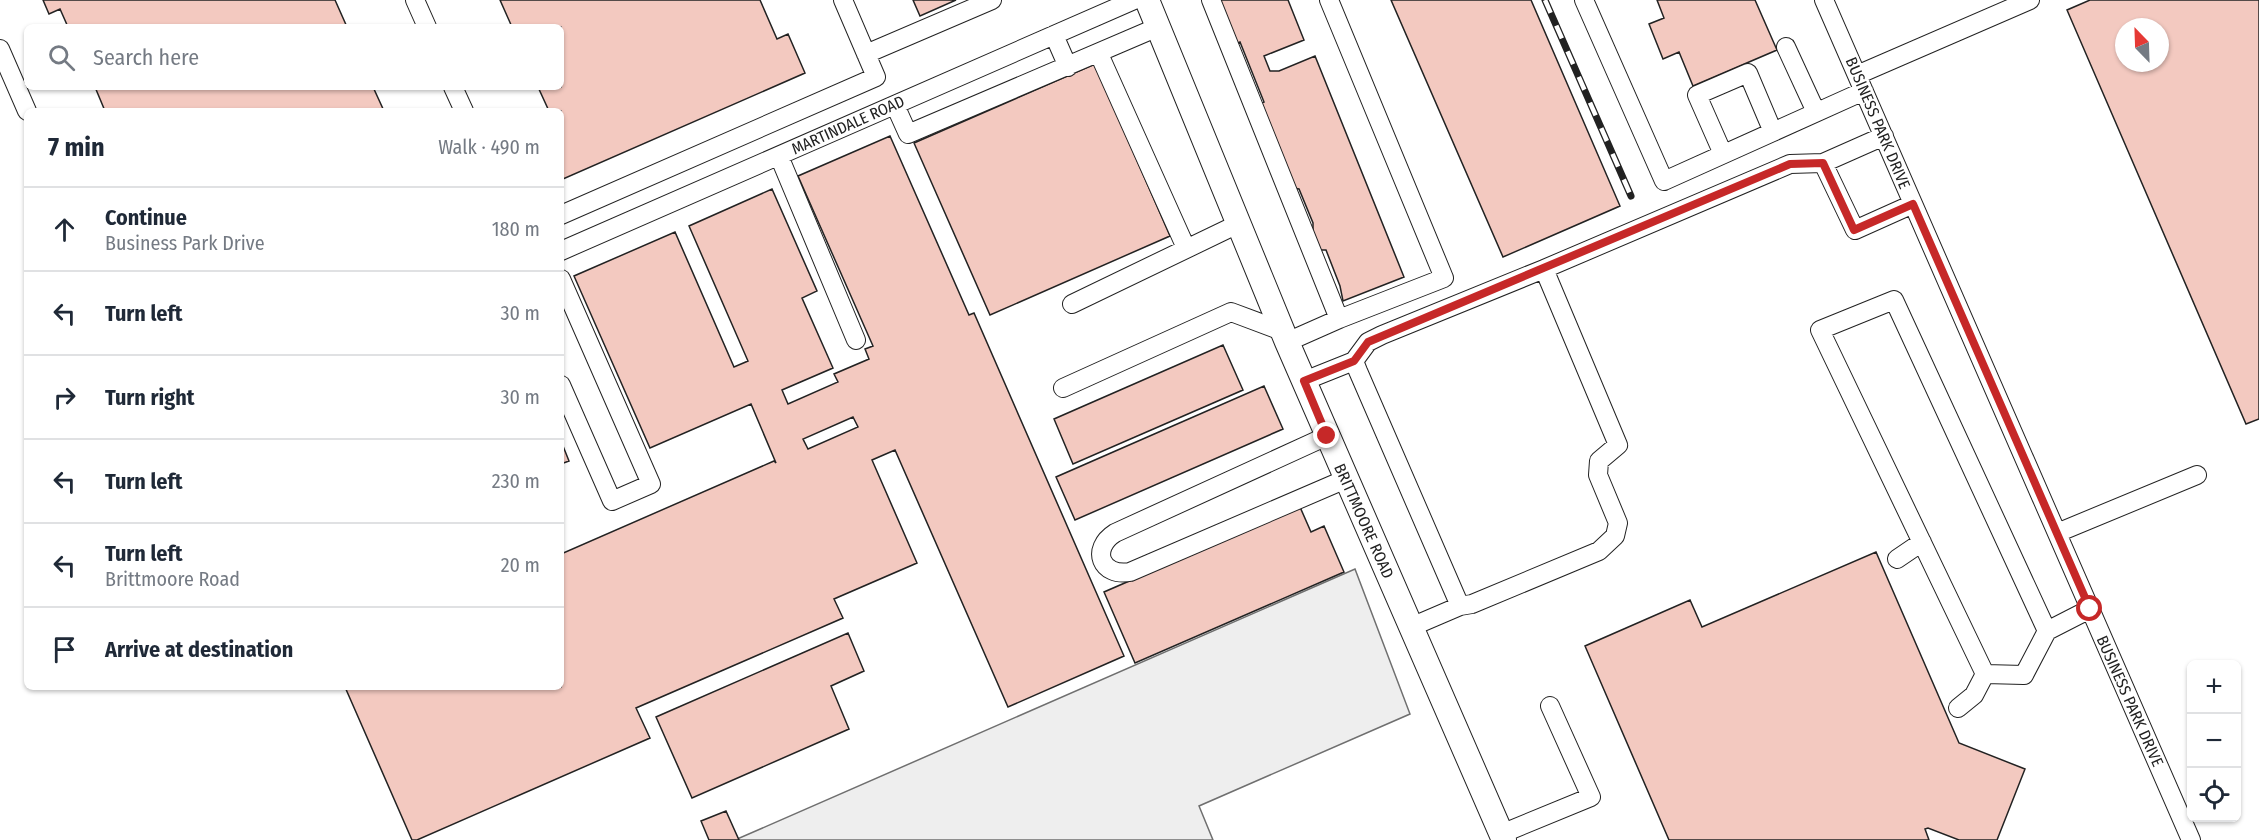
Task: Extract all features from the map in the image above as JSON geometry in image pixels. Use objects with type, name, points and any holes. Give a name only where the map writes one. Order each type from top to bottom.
[{"type":"main road","name":"BRITTMOORE ROAD","points":[[1147,0],[1285,337],[1502,837]]},
{"type":"street","points":[[415,0],[426,24]]},
{"type":"street","points":[[564,213],[876,77],[843,0]]},
{"type":"street","points":[[866,54],[992,0]]},
{"type":"street","name":"MARTINDALE ROAD","points":[[564,250],[1134,0]]},
{"type":"street","points":[[1211,0],[1339,320]]},
{"type":"street","points":[[1063,388],[1231,312],[1285,337],[1339,320],[1444,278],[1329,0]]},
{"type":"street","points":[[1584,0],[1664,181],[1816,112],[1860,83],[2030,0]]},
{"type":"street","name":"BUSINESS PARK DRIVE","points":[[1824,0],[2191,840]]},
{"type":"street","points":[[895,105],[908,134],[1158,27]]},
{"type":"street","points":[[1054,35],[1068,67]]},
{"type":"street","points":[[1786,46],[1816,112]]},
{"type":"street","points":[[0,48],[26,108]]},
{"type":"street","points":[[1099,54],[1186,248]]},
{"type":"street","points":[[1723,154],[1697,95],[1748,73],[1773,132]]},
{"type":"street","points":[[454,90],[463,108]]},
{"type":"street","points":[[1304,381],[1354,361],[1368,342],[1382,335],[1790,164],[1823,163],[1884,136]]},
{"type":"street","points":[[779,156],[856,340]]},
{"type":"street","points":[[1823,163],[1854,230],[1913,204]]},
{"type":"street","points":[[1071,304],[1238,224]]},
{"type":"street","points":[[1411,627],[1460,606],[1473,604],[1599,551],[1615,536],[1618,522],[1598,475],[1599,461],[1618,445],[1544,268]]},
{"type":"street","points":[[564,288],[651,484],[612,501],[564,392]]},
{"type":"street","points":[[1985,674],[1820,330],[1894,300],[2047,631]]},
{"type":"street","points":[[1354,361],[1460,606]]},
{"type":"street","points":[[1327,436],[1114,533],[1101,547],[1102,561],[1110,570],[1120,574],[1130,572],[1346,479]]},
{"type":"street","points":[[2057,533],[2197,475]]},
{"type":"street","points":[[1897,560],[1922,542]]},
{"type":"street","points":[[1985,674],[2024,675],[2047,631],[2090,609]]},
{"type":"street","points":[[1958,708],[1974,695],[1985,674]]},
{"type":"street","points":[[1502,837],[1591,797],[1550,706]]},
{"type":"shaded area","points":[[1355,569],[1410,714],[1199,806],[1213,840],[735,840]]},
{"type":"building","points":[[43,0],[335,0],[346,24],[67,24],[60,9],[49,14]]},
{"type":"building","points":[[500,0],[760,0],[777,39],[788,34],[805,73],[564,179],[564,108],[548,108],[539,90],[564,90],[564,24],[511,24]]},
{"type":"building","points":[[913,0],[956,0],[920,16]]},
{"type":"building","points":[[1214,0],[1288,0],[1304,40],[1264,56],[1270,71],[1279,71],[1315,56],[1404,277],[1343,301],[1340,286],[1326,250],[1320,250],[1313,232],[1313,223],[1299,189],[1293,188],[1261,103],[1264,102],[1240,42],[1233,45]]},
{"type":"building","points":[[1391,0],[1531,0],[1620,206],[1503,257]]},
{"type":"building","points":[[1657,0],[1755,0],[1777,50],[1693,86],[1679,52],[1663,59],[1649,24],[1664,18]]},
{"type":"building","points":[[2090,0],[2259,0],[2259,419],[2246,424],[2067,10]]},
{"type":"building","points":[[1095,64],[1170,236],[990,315],[914,143]]},
{"type":"building","points":[[96,90],[374,90],[383,108],[104,108]]},
{"type":"building","points":[[890,136],[969,315],[974,313],[1124,656],[1008,707],[895,450],[872,460],[917,563],[834,599],[843,618],[636,708],[650,738],[417,840],[412,840],[346,690],[564,690],[564,553],[774,461],[776,463],[751,404],[650,448],[574,276],[675,232],[734,367],[748,361],[689,226],[772,189],[817,291],[802,298],[833,368],[782,390],[788,404],[838,382],[834,374],[869,359],[865,349],[873,346],[798,176]],"holes":[[[853,417],[858,427],[808,449],[803,439]]]},
{"type":"building","points":[[1223,345],[1243,390],[1073,464],[1054,419]]},
{"type":"building","points":[[1264,386],[1283,429],[1075,520],[1056,477]]},
{"type":"building","points":[[564,448],[569,461],[564,463]]},
{"type":"building","points":[[1300,507],[1311,532],[1324,526],[1344,572],[1135,663],[1104,592]]},
{"type":"building","points":[[1876,552],[1959,743],[2025,769],[1997,840],[1959,840],[1928,828],[1925,829],[1929,840],[1669,840],[1585,646],[1690,600],[1702,627]]},
{"type":"building","points":[[848,633],[864,671],[831,686],[849,729],[692,798],[656,717]]},
{"type":"building","points":[[726,811],[739,840],[709,840],[701,821]]},
{"type":"railway","points":[[1545,0],[1631,196]]},
{"type":"route","points":[[1327,436],[1304,381],[1354,361],[1368,342],[1790,164],[1823,163],[1854,230],[1913,204],[2090,609]]}]
